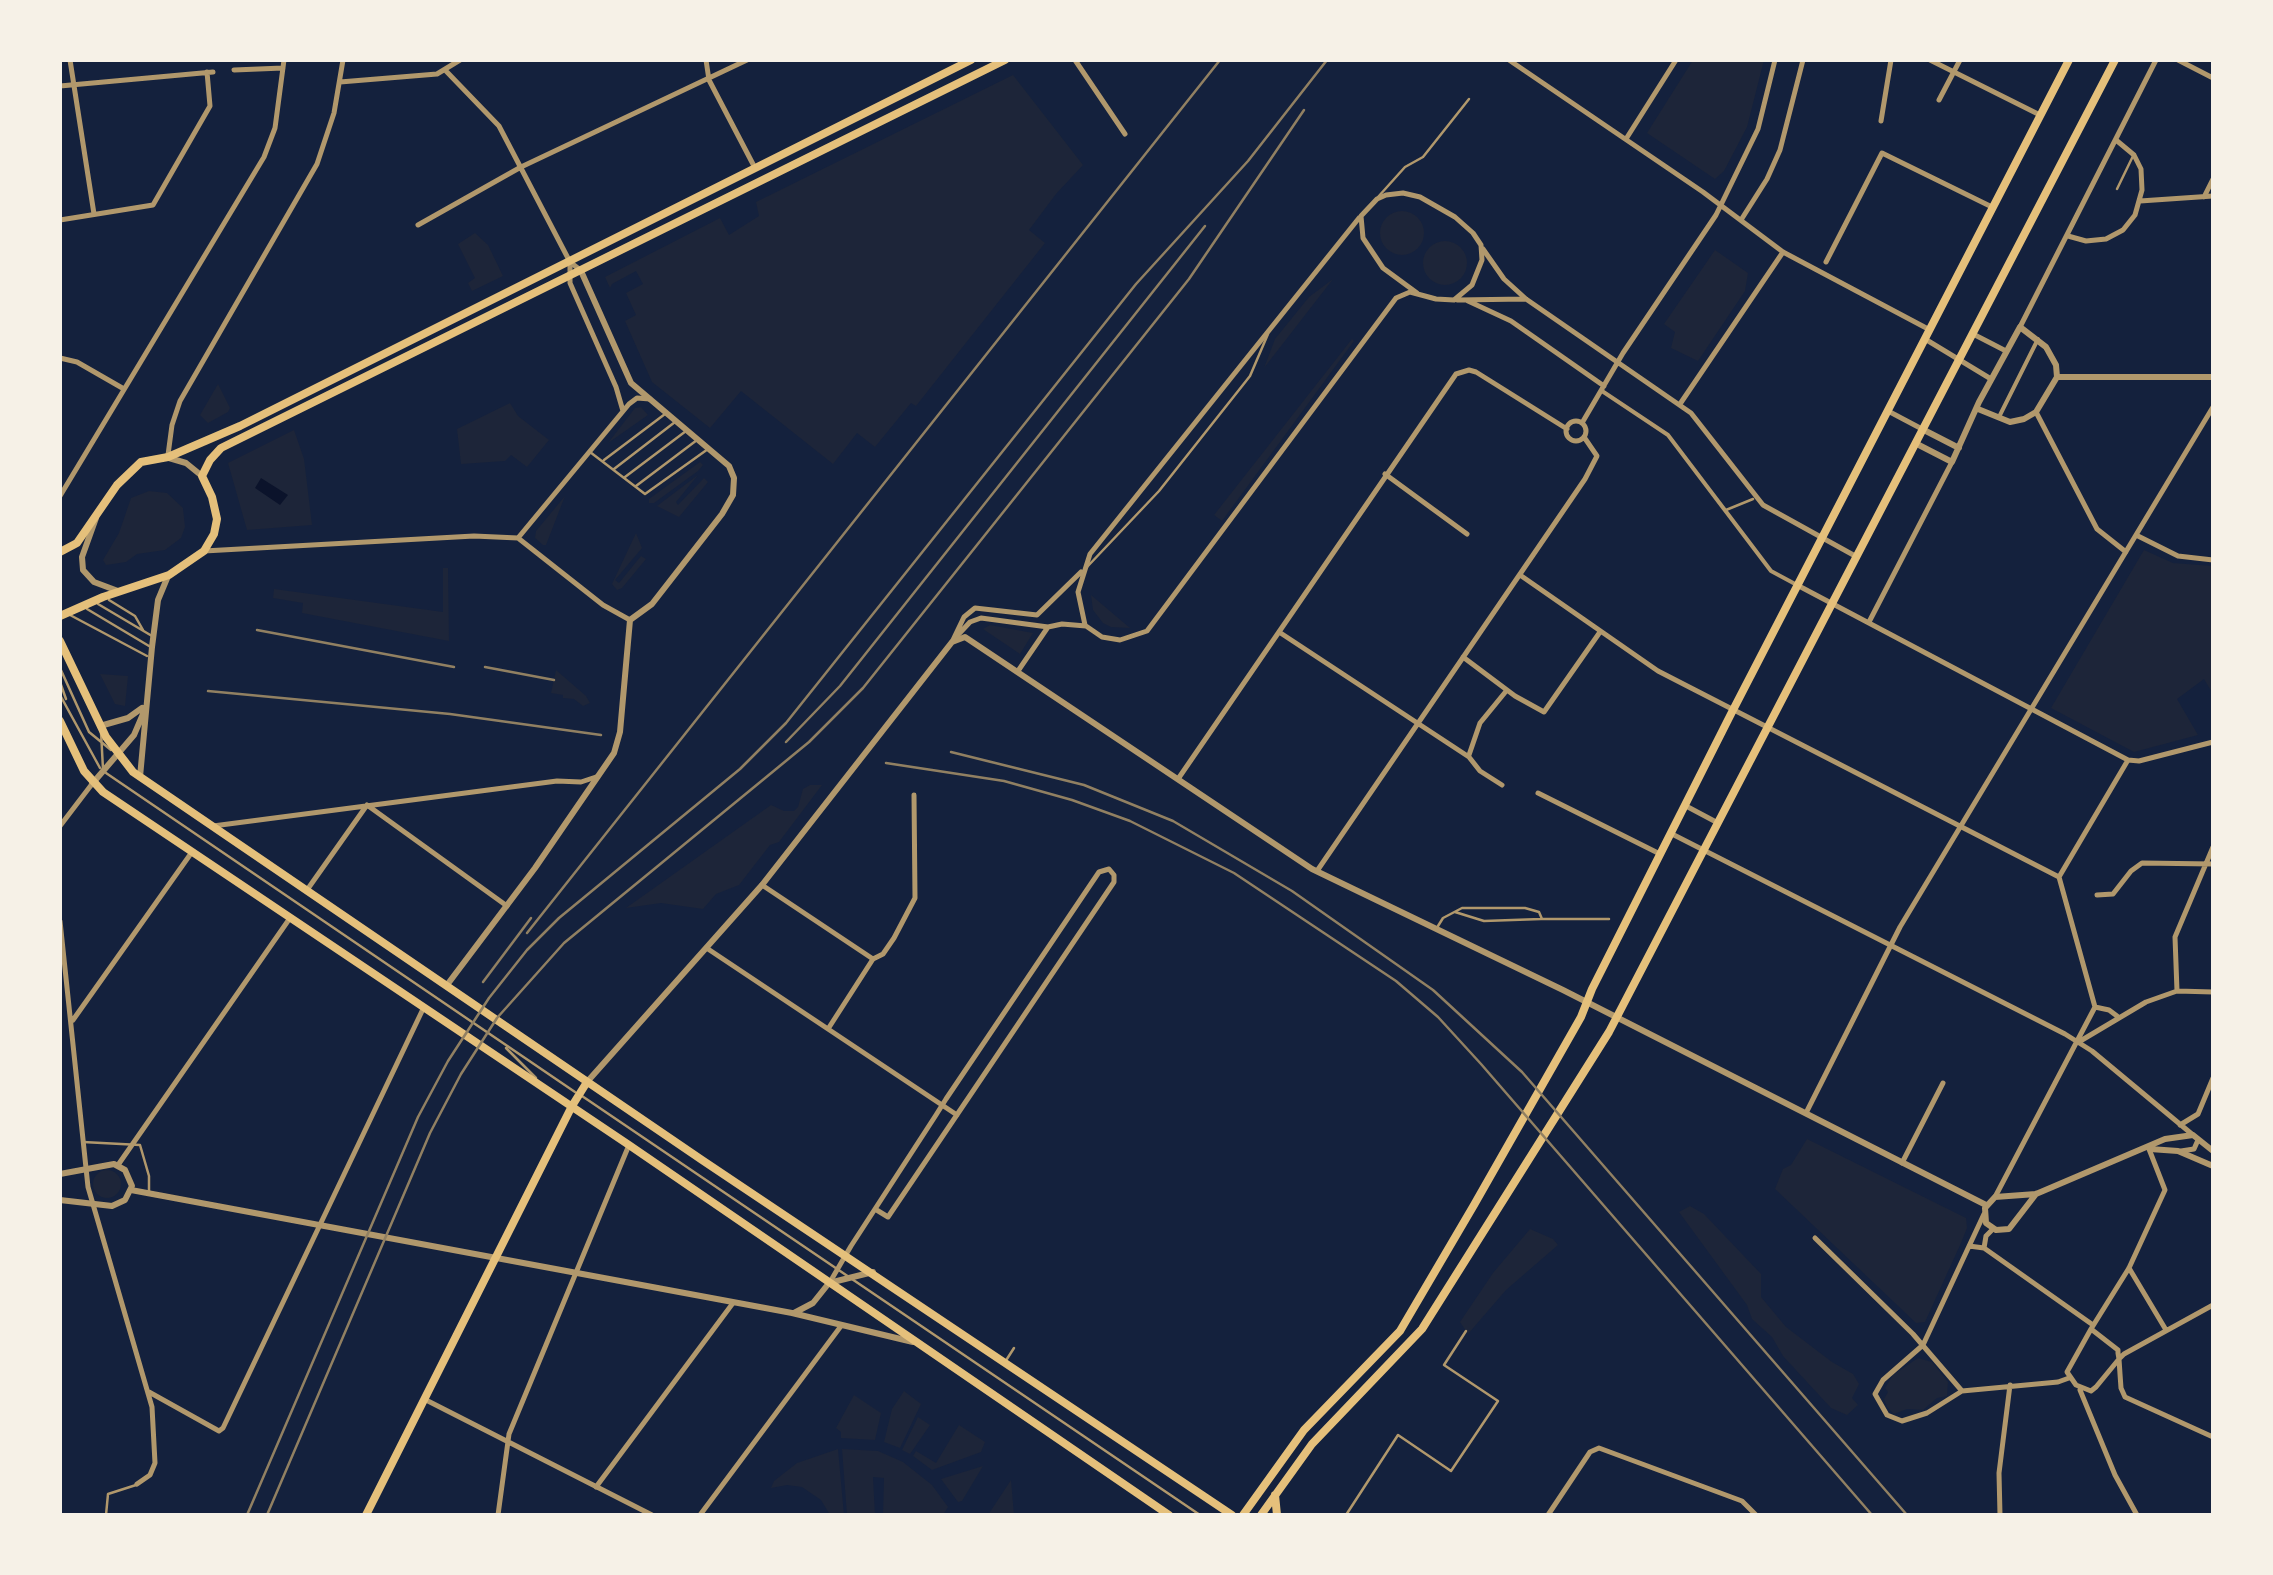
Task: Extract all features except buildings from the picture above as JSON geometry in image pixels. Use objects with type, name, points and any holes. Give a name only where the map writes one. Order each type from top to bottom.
[{"type":"main road","points":[[60,552],[77,543],[132,469],[153,458],[168,457],[358,369],[971,60]]},
{"type":"main road","points":[[62,615],[169,575],[204,551],[214,534],[216,514],[202,476],[222,448],[1005,60]]},
{"type":"main road","points":[[1244,1515],[1304,1430],[1380,1354],[1407,1321],[1579,1020],[1733,710],[2068,60]]},
{"type":"main road","points":[[1262,1515],[1325,1430],[1422,1329],[1605,1038],[2116,60]]},
{"type":"main road","points":[[60,641],[100,726],[116,753],[140,777],[1232,1515]]},
{"type":"main road","points":[[60,721],[92,784],[629,1144],[912,1342],[1170,1515]]},
{"type":"main road","points":[[366,1515],[572,1106],[588,1082]]},
{"type":"main road","points":[[1275,1495],[1276,1515]]},
{"type":"street","points":[[70,60],[94,214]]},
{"type":"street","points":[[202,476],[186,463],[168,457],[178,404],[314,170],[327,137],[343,60]]},
{"type":"street","points":[[340,82],[446,71],[460,60]]},
{"type":"street","points":[[706,60],[709,80],[755,168]]},
{"type":"street","points":[[418,224],[522,167],[747,60]]},
{"type":"street","points":[[1074,60],[1125,134]]},
{"type":"street","points":[[1508,60],[1626,138],[1783,252],[1927,335],[1991,379]]},
{"type":"street","points":[[1626,138],[1676,60]]},
{"type":"street","points":[[1582,423],[1721,205],[1758,130],[1775,60]]},
{"type":"street","points":[[1742,220],[1780,150],[1803,60]]},
{"type":"street","points":[[1882,121],[1891,60]]},
{"type":"street","points":[[1930,60],[2040,115]]},
{"type":"street","points":[[1939,100],[1960,60]]},
{"type":"street","points":[[1870,622],[2156,60]]},
{"type":"street","points":[[2178,60],[2213,78]]},
{"type":"street","points":[[60,496],[268,150],[275,128],[283,64],[234,70]]},
{"type":"street","points":[[446,71],[494,119],[570,262],[581,271],[630,381],[729,466],[734,490],[730,504],[652,604],[630,620],[620,736],[614,752],[448,985]]},
{"type":"street","points":[[60,86],[210,72],[210,106],[153,205],[141,210],[60,220]]},
{"type":"street","points":[[2068,236],[2092,241],[2116,235],[2132,220],[2140,201],[2142,178],[2134,155],[2116,140]]},
{"type":"street","points":[[1826,262],[1882,153],[1992,207]]},
{"type":"street","points":[[2204,197],[2213,179]]},
{"type":"street","points":[[952,642],[964,617],[975,608],[1039,614],[1083,570],[1104,537],[1361,216],[1377,198],[1402,193],[1420,197],[1455,217],[1482,245],[1504,279],[1526,300],[1680,404],[1704,428],[1755,498],[1772,512],[1857,558]]},
{"type":"street","points":[[2140,201],[2213,196]]},
{"type":"street","points":[[1361,216],[1363,238],[1374,258],[1418,292],[1436,299],[1526,300]]},
{"type":"street","points":[[1454,300],[1479,274],[1482,245]]},
{"type":"street","points":[[1680,404],[1783,252]]},
{"type":"street","points":[[570,262],[568,277],[623,411]]},
{"type":"street","points":[[588,1082],[762,885],[967,625],[978,619],[1048,627],[1086,626],[1102,636],[1120,640],[1138,637],[1149,629],[1394,301],[1404,293],[1418,292]]},
{"type":"street","points":[[1468,301],[1511,321],[1668,435],[1771,572],[2128,760],[2149,759],[2213,742]]},
{"type":"street","points":[[1978,409],[1998,419],[2017,421],[2036,412],[2057,377],[2052,354],[2020,327]]},
{"type":"street","points":[[1973,333],[2006,351]]},
{"type":"street","points":[[1998,419],[2038,339]]},
{"type":"street","points":[[60,358],[77,362],[124,389]]},
{"type":"street","points":[[1178,779],[1452,377],[1461,371],[1476,372],[1566,429],[1572,440],[1584,437]]},
{"type":"street","points":[[2057,377],[2213,376]]},
{"type":"street","points":[[518,538],[623,411],[635,399],[650,399]]},
{"type":"street","points":[[1804,1116],[1891,945],[2213,407]]},
{"type":"street","points":[[1888,411],[1959,448]]},
{"type":"street","points":[[2036,412],[2098,529],[2126,552]]},
{"type":"street","points":[[1566,429],[1573,422],[1582,423],[1586,429],[1584,437]]},
{"type":"street","points":[[1318,872],[1595,462],[1596,451],[1584,437]]},
{"type":"street","points":[[1915,443],[1952,462]]},
{"type":"street","points":[[1385,474],[1467,534]]},
{"type":"street","points":[[98,512],[82,566],[90,580],[118,592]]},
{"type":"street","points":[[2136,534],[2178,556],[2213,560]]},
{"type":"street","points":[[204,551],[459,537],[518,538],[602,605],[630,620]]},
{"type":"street","points":[[1083,570],[1078,597],[1086,626]]},
{"type":"street","points":[[140,777],[158,600],[169,575]]},
{"type":"street","points":[[1520,575],[1658,671],[2059,877]]},
{"type":"street","points":[[1018,670],[1048,627]]},
{"type":"street","points":[[1279,632],[1469,757],[1480,771],[1502,785]]},
{"type":"street","points":[[1464,657],[1544,712],[1600,632]]},
{"type":"street","points":[[952,642],[969,638],[1318,872],[1587,1003],[1902,1164],[1985,1210],[1993,1229]]},
{"type":"street","points":[[1469,757],[1480,722],[1507,690]]},
{"type":"street","points":[[100,726],[128,718],[146,703]]},
{"type":"street","points":[[60,826],[137,730],[146,703]]},
{"type":"street","points":[[2069,1378],[1962,1391],[1898,1422],[1876,1400],[1877,1387],[1923,1346],[1985,1210],[1995,1198],[2095,1007],[2059,877],[2128,760]]},
{"type":"street","points":[[213,826],[557,781],[582,782],[598,775]]},
{"type":"street","points":[[1538,793],[1662,854]]},
{"type":"street","points":[[828,1030],[872,959],[883,954],[894,938],[915,898],[914,795]]},
{"type":"street","points":[[307,890],[367,805]]},
{"type":"street","points":[[367,805],[507,906]]},
{"type":"street","points":[[1686,806],[1718,823]]},
{"type":"street","points":[[1672,834],[2079,1042],[2213,1152]]},
{"type":"street","points":[[2177,992],[2175,937],[2213,847]]},
{"type":"street","points":[[72,1023],[192,852]]},
{"type":"street","points":[[2098,895],[2113,894],[2142,863],[2209,864]]},
{"type":"street","points":[[792,1313],[813,1303],[829,1282],[875,1208],[942,1105],[1100,872],[1109,869],[1114,882],[888,1217],[875,1208]]},
{"type":"street","points":[[762,885],[872,959]]},
{"type":"street","points":[[60,1174],[118,1165],[290,918]]},
{"type":"street","points":[[60,921],[86,1168],[148,1392],[155,1462],[150,1475],[137,1484]]},
{"type":"street","points":[[708,949],[957,1115]]},
{"type":"street","points":[[2079,1042],[2146,1002],[2177,992],[2213,992]]},
{"type":"street","points":[[2095,1007],[2117,1016]]},
{"type":"street","points":[[148,1392],[219,1430],[223,1428],[423,1009]]},
{"type":"street","points":[[2180,1125],[2199,1112],[2213,1078]]},
{"type":"street","points":[[1902,1164],[1943,1083]]},
{"type":"street","points":[[1995,1198],[2036,1194],[2165,1139],[2196,1137]]},
{"type":"street","points":[[2149,1149],[2194,1149],[2196,1137]]},
{"type":"street","points":[[498,1515],[508,1441],[629,1144]]},
{"type":"street","points":[[2149,1149],[2165,1190],[2129,1268],[2068,1365],[2069,1378],[2088,1392],[2094,1390],[2119,1359],[2213,1305]]},
{"type":"street","points":[[2178,1151],[2213,1166]]},
{"type":"street","points":[[118,1165],[129,1176],[131,1190]]},
{"type":"street","points":[[131,1190],[792,1313],[912,1342]]},
{"type":"street","points":[[60,1200],[117,1205],[131,1190]]},
{"type":"street","points":[[1993,1229],[2012,1228],[2019,1212],[2036,1194]]},
{"type":"street","points":[[2009,1198],[2019,1212]]},
{"type":"street","points":[[1984,1248],[1986,1236],[1993,1229]]},
{"type":"street","points":[[1815,1238],[1923,1346],[1962,1391]]},
{"type":"street","points":[[1970,1246],[1984,1248],[2017,1270],[2114,1346],[2125,1396],[2213,1438]]},
{"type":"street","points":[[2129,1268],[2166,1331]]},
{"type":"street","points":[[829,1282],[874,1272]]},
{"type":"street","points":[[848,1278],[849,1296]]},
{"type":"street","points":[[596,1486],[732,1303]]},
{"type":"street","points":[[700,1515],[842,1326]]},
{"type":"street","points":[[2000,1515],[1999,1473],[2010,1385]]},
{"type":"street","points":[[2079,1387],[2108,1460],[2137,1515]]},
{"type":"street","points":[[424,1399],[652,1515]]},
{"type":"street","points":[[1548,1515],[1590,1452],[1599,1448],[1742,1501],[1756,1515]]},
{"type":"lane","points":[[1377,198],[1405,167],[1423,157],[1470,99]]},
{"type":"lane","points":[[2117,190],[2134,155]]},
{"type":"lane","points":[[1083,570],[1159,491],[1250,376],[1270,328]]},
{"type":"lane","points":[[602,461],[666,413]]},
{"type":"lane","points":[[614,470],[676,421]]},
{"type":"lane","points":[[624,478],[687,430]]},
{"type":"lane","points":[[635,487],[698,439]]},
{"type":"lane","points":[[590,452],[645,494],[709,448]]},
{"type":"lane","points":[[1726,510],[1755,498]]},
{"type":"lane","points":[[103,597],[135,616],[142,630]]},
{"type":"lane","points":[[93,601],[153,637]]},
{"type":"lane","points":[[82,606],[152,647]]},
{"type":"lane","points":[[62,615],[80,618],[150,658]]},
{"type":"lane","points":[[60,668],[87,727],[102,745],[116,753]]},
{"type":"lane","points":[[60,682],[88,748],[103,770],[1200,1515]]},
{"type":"lane","points":[[60,695],[68,704]]},
{"type":"lane","points":[[100,726],[103,770]]},
{"type":"lane","points":[[1436,929],[1444,918],[1462,908],[1526,908],[1539,912],[1542,919]]},
{"type":"lane","points":[[1454,912],[1484,921],[1609,919]]},
{"type":"lane","points":[[502,1044],[551,1093]]},
{"type":"lane","points":[[84,1142],[135,1143],[143,1153],[149,1195]]},
{"type":"lane","points":[[1346,1515],[1398,1435],[1452,1472],[1480,1429],[1498,1400],[1444,1365],[1466,1330]]},
{"type":"lane","points":[[1004,1363],[1014,1348]]},
{"type":"lane","points":[[106,1515],[108,1494],[137,1484]]},
{"type":"shaded area","points":[[1693,60],[1764,60],[1747,127],[1724,171],[1715,179],[1647,133]]},
{"type":"shaded area","points":[[1013,75],[1083,165],[1029,230],[1045,243],[916,406],[911,403],[875,447],[857,433],[833,464],[741,391],[710,428],[652,382],[625,321],[636,315],[626,293],[643,284],[636,271],[610,288],[605,277],[720,218],[729,235],[759,216],[756,202]]},
{"type":"shaded area","points":[[1402,211],[1417,218],[1424,233],[1417,248],[1402,255],[1387,248],[1380,233],[1387,218]]},
{"type":"shaded area","points":[[475,233],[488,245],[503,276],[472,291],[468,283],[475,278],[458,244]]},
{"type":"shaded area","points":[[1445,241],[1460,248],[1467,263],[1460,278],[1445,285],[1430,278],[1423,263],[1430,248]]},
{"type":"shaded area","points":[[1715,250],[1748,273],[1745,291],[1698,361],[1671,348],[1675,332],[1664,324]]},
{"type":"shaded area","points":[[1333,279],[1264,368],[1275,339],[1309,297]]},
{"type":"shaded area","points":[[1354,341],[1222,521],[1214,515]]},
{"type":"shaded area","points":[[218,384],[230,408],[208,423],[200,415]]},
{"type":"shaded area","points":[[510,403],[518,416],[549,440],[527,467],[511,455],[505,461],[461,464],[457,429]]},
{"type":"shaded area","points":[[641,407],[648,415],[608,443],[635,408]]},
{"type":"shaded area","points":[[294,430],[304,459],[312,525],[247,530],[228,463]]},
{"type":"shaded area","points":[[700,462],[703,465],[698,471],[649,503],[649,499]]},
{"type":"shaded area","points":[[698,475],[676,502],[678,505],[704,478],[708,482],[679,517],[657,506]]},
{"type":"shaded area","points":[[261,478],[288,495],[280,505],[255,488]]},
{"type":"shaded area","points":[[149,491],[167,493],[183,508],[185,527],[181,538],[165,550],[137,554],[126,562],[106,565],[103,560],[119,533],[131,498]]},
{"type":"shaded area","points":[[565,496],[543,545],[535,538],[536,531]]},
{"type":"shaded area","points":[[636,533],[642,548],[615,580],[619,583],[641,556],[646,559],[617,590],[612,584]]},
{"type":"shaded area","points":[[2144,550],[2173,563],[2213,566],[2213,694],[2204,679],[2177,699],[2198,735],[2134,752],[2051,708]]},
{"type":"shaded area","points":[[443,568],[448,568],[449,641],[302,613],[303,603],[273,598],[274,589],[443,612]]},
{"type":"shaded area","points":[[1091,595],[1130,628],[1103,623],[1093,610]]},
{"type":"shaded area","points":[[990,625],[1033,633],[1020,654],[983,629]]},
{"type":"shaded area","points":[[556,670],[590,703],[583,706],[574,699],[551,693]]},
{"type":"shaded area","points":[[100,674],[128,676],[125,706],[115,704]]},
{"type":"shaded area","points":[[822,785],[779,842],[770,845],[739,885],[716,894],[703,909],[661,903],[626,908],[771,805],[794,811],[803,789]]},
{"type":"shaded area","points":[[1807,1139],[1966,1218],[1967,1228],[1925,1322],[1916,1323],[1775,1189],[1783,1169],[1791,1165]]},
{"type":"shaded area","points":[[107,1170],[117,1174],[121,1184],[117,1194],[107,1198],[97,1194],[93,1184],[97,1174]]},
{"type":"shaded area","points":[[1690,1206],[1704,1214],[1761,1274],[1761,1297],[1786,1327],[1853,1374],[1859,1384],[1852,1398],[1858,1405],[1847,1415],[1831,1408],[1783,1356],[1772,1337],[1752,1319],[1747,1305],[1679,1212]]},
{"type":"shaded area","points":[[1530,1229],[1558,1245],[1506,1290],[1468,1334],[1460,1322],[1493,1273]]},
{"type":"shaded area","points":[[1918,1358],[1932,1362],[1948,1382],[1947,1396],[1937,1398],[1923,1410],[1907,1409],[1894,1414],[1884,1399],[1888,1392],[1885,1388],[1893,1375]]},
{"type":"shaded area","points":[[904,1391],[921,1404],[900,1448],[884,1442],[892,1409]]},
{"type":"shaded area","points":[[854,1395],[881,1413],[875,1440],[841,1438],[836,1428]]},
{"type":"shaded area","points":[[918,1417],[930,1425],[910,1454],[902,1450]]},
{"type":"shaded area","points":[[959,1425],[985,1442],[981,1452],[932,1470],[913,1456],[916,1451],[936,1463]]},
{"type":"shaded area","points":[[838,1449],[844,1515],[830,1515],[821,1500],[802,1487],[771,1488],[797,1463]]},
{"type":"shaded area","points":[[842,1449],[878,1451],[903,1462],[932,1485],[948,1507],[943,1515],[883,1515],[884,1478],[873,1477],[875,1515],[847,1515]]},
{"type":"shaded area","points":[[983,1466],[962,1501],[958,1502],[941,1479]]},
{"type":"shaded area","points":[[1011,1480],[1014,1515],[988,1515]]},
{"type":"railway","points":[[527,933],[1220,60]]},
{"type":"railway","points":[[247,1515],[418,1117],[489,998],[527,950],[559,918],[740,769],[786,723],[1136,284],[1248,161],[1327,60]]},
{"type":"railway","points":[[267,1515],[430,1133],[497,1018],[564,943],[809,742],[863,688],[1189,279],[1304,110]]},
{"type":"railway","points":[[786,742],[840,686],[1205,226]]},
{"type":"railway","points":[[257,630],[454,667]]},
{"type":"railway","points":[[485,667],[554,680]]},
{"type":"railway","points":[[208,691],[450,714],[601,735]]},
{"type":"railway","points":[[951,752],[1084,785],[1173,821],[1292,891],[1433,990],[1522,1072],[1907,1515]]},
{"type":"railway","points":[[886,763],[1004,781],[1130,821],[1234,873],[1396,981],[1438,1017],[1481,1064],[1872,1515]]},
{"type":"railway","points":[[483,982],[531,918]]}]
